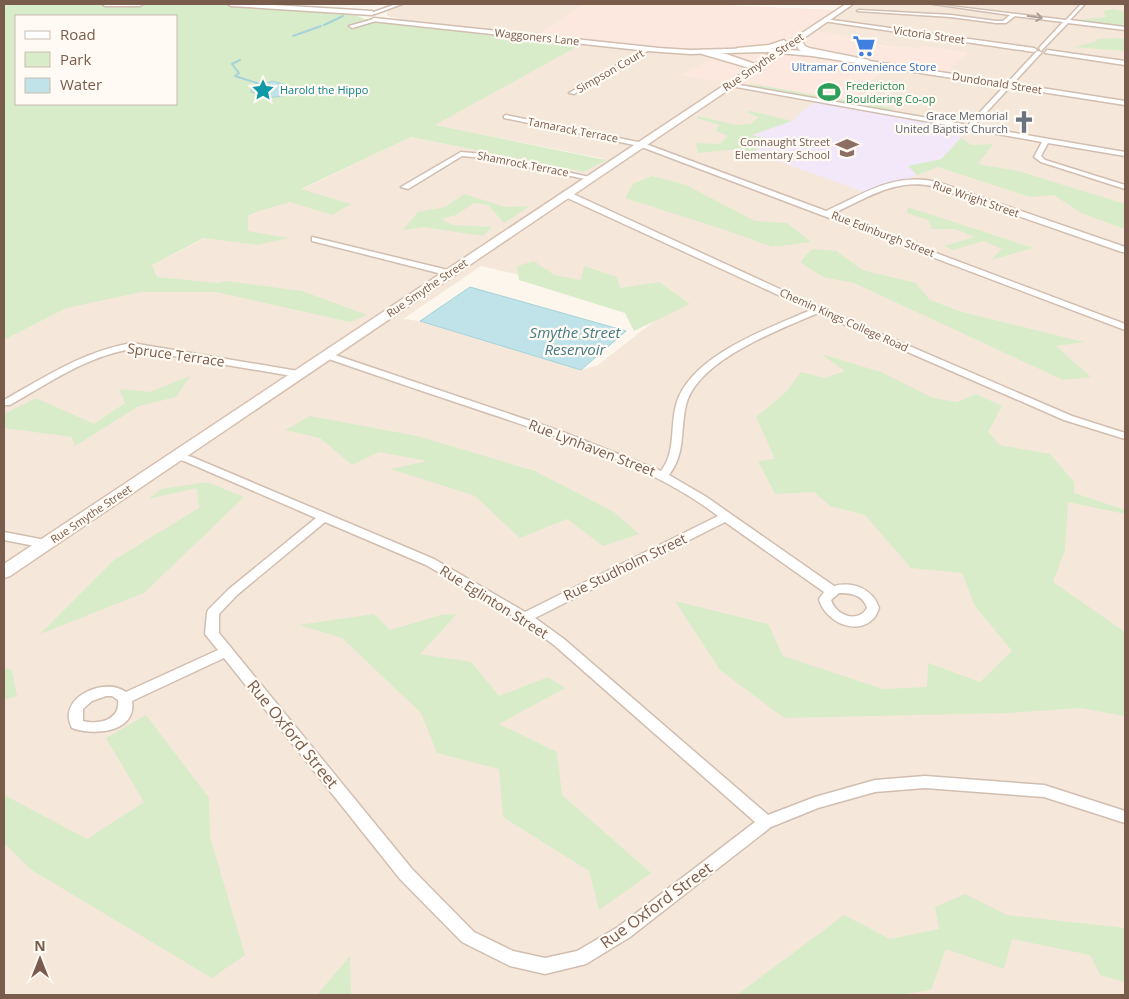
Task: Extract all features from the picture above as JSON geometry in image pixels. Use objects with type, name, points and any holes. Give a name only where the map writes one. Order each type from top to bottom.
[{"type":"main road","name":"Rue Smythe Street","points":[[4,572],[850,4]]},
{"type":"main road","points":[[740,50],[770,47],[796,39],[802,48],[807,50],[866,62]]},
{"type":"main road","points":[[705,52],[723,56],[754,68]]},
{"type":"main road","points":[[766,60],[790,55],[822,56]]},
{"type":"street","points":[[105,4],[140,4]]},
{"type":"street","name":"Waggoners Lane","points":[[231,4],[316,8],[373,15],[426,25],[667,52],[740,50]]},
{"type":"street","points":[[392,7],[387,12],[387,15],[373,15],[361,15],[352,26],[373,15],[392,7],[400,4]]},
{"type":"street","points":[[935,4],[1125,29]]},
{"type":"street","points":[[970,127],[1083,4]]},
{"type":"street","name":"Waggoners Lane","points":[[316,8],[359,17]]},
{"type":"street","points":[[859,11],[951,16],[1004,22],[1015,14]]},
{"type":"street","name":"Waggoners Lane","points":[[387,15],[426,25]]},
{"type":"street","name":"Victoria Street","points":[[825,20],[1125,63]]},
{"type":"street","name":"Waggoners Lane","points":[[648,49],[779,51]]},
{"type":"street","name":"Simpson Court","points":[[572,93],[648,49]]},
{"type":"street","name":"Dundonald Street","points":[[779,51],[866,62],[1125,103]]},
{"type":"street","points":[[728,85],[1125,154]]},
{"type":"street","name":"Tamarack Terrace","points":[[506,116],[641,144]]},
{"type":"street","points":[[1046,141],[1037,157],[1043,162],[1125,187]]},
{"type":"street","name":"Rue Edinburgh Street","points":[[641,144],[828,213],[1125,327]]},
{"type":"street","name":"Shamrock Terrace","points":[[405,187],[462,154],[484,156],[590,178]]},
{"type":"street","name":"Rue Wright Street","points":[[828,213],[896,183],[908,180],[921,181],[1125,250]]},
{"type":"street","name":"Chemin Kings College Road","points":[[566,194],[818,310],[1068,418],[1125,436]]},
{"type":"street","points":[[315,239],[449,273]]},
{"type":"street","points":[[663,476],[671,468],[676,458],[678,416],[683,395],[697,377],[714,362],[739,347],[818,310]]},
{"type":"street","name":"Spruce Terrace","points":[[6,402],[99,353],[117,347],[132,346],[298,374]]},
{"type":"street","name":"Rue Lynhaven Street","points":[[326,355],[556,433],[663,476],[701,498],[726,518],[832,591]]},
{"type":"street","name":"Rue Eglinton Street","points":[[176,456],[188,459],[325,516],[430,562],[525,617],[559,642],[766,822]]},
{"type":"street","name":"Rue Oxford Street","points":[[325,516],[233,592],[213,613],[212,634],[406,874],[468,937],[510,958],[545,966],[580,958],[624,932],[766,822],[816,802],[875,786],[925,782],[983,785],[1044,792],[1125,817]]},
{"type":"street","name":"Rue Studholm Street","points":[[525,617],[726,518]]},
{"type":"street","points":[[4,536],[45,544]]},
{"type":"street","points":[[125,698],[225,652]]},
{"type":"shaded area","points":[[400,4],[586,4],[539,35],[705,52],[712,61],[854,96],[887,66],[967,53],[922,46],[918,49],[902,46],[899,48],[853,41],[857,38],[809,30],[850,4],[1125,4],[1125,995],[4,995],[4,340],[300,190],[411,137],[584,172],[605,159],[434,125],[579,45],[554,39],[418,23],[387,16],[387,12]],"holes":[[[481,266],[520,275],[653,322],[598,365],[581,370],[420,321],[403,319]]]},
{"type":"shaded area","points":[[586,4],[697,4],[840,10],[810,30],[858,38],[854,42],[899,48],[902,46],[918,49],[922,46],[968,53],[943,75],[887,66],[843,105],[682,75],[706,61],[712,61],[705,52],[722,50],[662,49],[538,35]]},
{"type":"shaded area","name":"Connaught Street Elementary School","points":[[819,101],[970,127],[941,160],[908,180],[870,194],[731,144],[780,122],[792,121],[810,105]]},
{"type":"green space","points":[[4,4],[231,4],[316,8],[352,14],[365,19],[555,39],[580,45],[435,125],[606,160],[584,172],[411,137],[301,189],[351,204],[332,215],[290,202],[248,216],[248,231],[288,238],[257,245],[204,238],[152,265],[157,277],[218,283],[225,281],[302,291],[367,315],[350,322],[216,292],[141,292],[67,308],[4,340]]},
{"type":"green space","points":[[1113,9],[1125,12],[1125,29],[1067,21],[1106,17],[1103,11]]},
{"type":"green space","points":[[1098,39],[1125,39],[1125,51],[1074,47],[1094,42]]},
{"type":"green space","points":[[751,84],[892,108],[891,112],[745,85]]},
{"type":"green space","points":[[750,111],[792,121],[752,135],[774,141],[736,160],[738,149],[698,153],[696,143],[720,144],[728,136],[716,131],[719,125],[697,118],[698,116],[736,125],[751,124],[758,117],[747,112]]},
{"type":"green space","points":[[961,138],[972,145],[993,144],[978,164],[1018,171],[1125,204],[1125,229],[1081,213],[1054,195],[1030,197],[938,167],[917,175],[908,166],[941,159]]},
{"type":"green space","points":[[652,176],[686,185],[755,221],[787,223],[811,242],[772,247],[625,198],[633,184]]},
{"type":"green space","points":[[464,194],[506,207],[530,206],[504,223],[488,205],[474,203],[456,215],[441,219],[453,225],[492,227],[483,236],[424,227],[403,230],[418,212],[445,207]]},
{"type":"green space","points":[[908,207],[1033,248],[991,260],[1002,249],[983,241],[953,250],[944,246],[975,237],[955,229],[932,229],[928,220],[907,213]]},
{"type":"green space","points":[[812,249],[836,251],[862,270],[916,283],[930,300],[962,312],[1084,342],[1056,346],[1091,377],[1063,380],[854,283],[823,277],[800,262]]},
{"type":"green space","points":[[534,261],[554,275],[581,280],[584,266],[617,277],[620,288],[659,282],[690,304],[634,331],[625,313],[519,280],[517,266]]},
{"type":"green space","points":[[821,354],[881,372],[933,398],[957,402],[976,394],[1002,406],[988,432],[1000,445],[1050,454],[1074,482],[1074,493],[1125,510],[1125,514],[1068,502],[1065,550],[1053,582],[1125,632],[1125,716],[1080,708],[1009,713],[784,718],[720,670],[675,601],[768,624],[783,656],[883,689],[927,687],[928,663],[980,682],[1012,651],[975,606],[962,573],[911,568],[865,515],[830,506],[814,492],[775,494],[758,461],[775,459],[756,417],[786,392],[801,372],[824,378],[845,371]]},
{"type":"green space","points":[[190,376],[176,397],[139,406],[75,446],[72,437],[4,428],[4,414],[36,398],[94,424],[125,403],[119,389],[150,392]]},
{"type":"green space","points":[[310,416],[417,436],[535,471],[614,512],[639,534],[603,546],[567,519],[520,538],[475,496],[391,469],[427,461],[379,452],[352,465],[320,438],[285,430]]},
{"type":"green space","points":[[207,482],[244,497],[144,593],[40,634],[114,560],[199,508],[197,488],[148,499],[161,489]]},
{"type":"green space","points":[[374,614],[390,630],[441,615],[457,614],[420,654],[471,662],[499,696],[548,677],[565,688],[499,724],[557,752],[562,795],[651,873],[599,910],[589,871],[503,817],[499,769],[437,753],[421,713],[342,638],[299,625]]},
{"type":"green space","points":[[4,668],[12,670],[17,696],[4,700]]},
{"type":"green space","points":[[146,715],[209,798],[210,837],[245,955],[212,978],[30,869],[4,843],[4,795],[87,839],[144,802],[106,738]]},
{"type":"green space","points":[[965,894],[1007,915],[1125,928],[1125,982],[1100,975],[1090,955],[1012,939],[1004,969],[946,949],[931,990],[899,995],[737,995],[844,915],[890,939],[939,929],[935,907]]},
{"type":"green space","points":[[350,956],[351,995],[317,995]]},
{"type":"water","points":[[272,81],[288,87],[286,93],[274,97],[251,92],[251,89]]},
{"type":"water","name":"Smythe Street Reservoir","points":[[470,287],[626,331],[581,370],[420,321]]},
{"type":"waterway","points":[[324,25],[343,16]]},
{"type":"waterway","points":[[293,36],[321,26]]},
{"type":"waterway","points":[[240,60],[232,64],[239,73],[235,76],[263,85]]},
{"type":"place","name":"Ultramar Convenience Store","points":[[864,46]]},
{"type":"place","name":"Harold the Hippo","points":[[263,90]]},
{"type":"place","name":"Fredericton Bouldering Co-op","points":[[829,92]]},
{"type":"place","name":"Grace Memorial United Baptist Church","points":[[1024,122]]},
{"type":"place","name":"Connaught Street Elementary School","points":[[847,148]]}]
